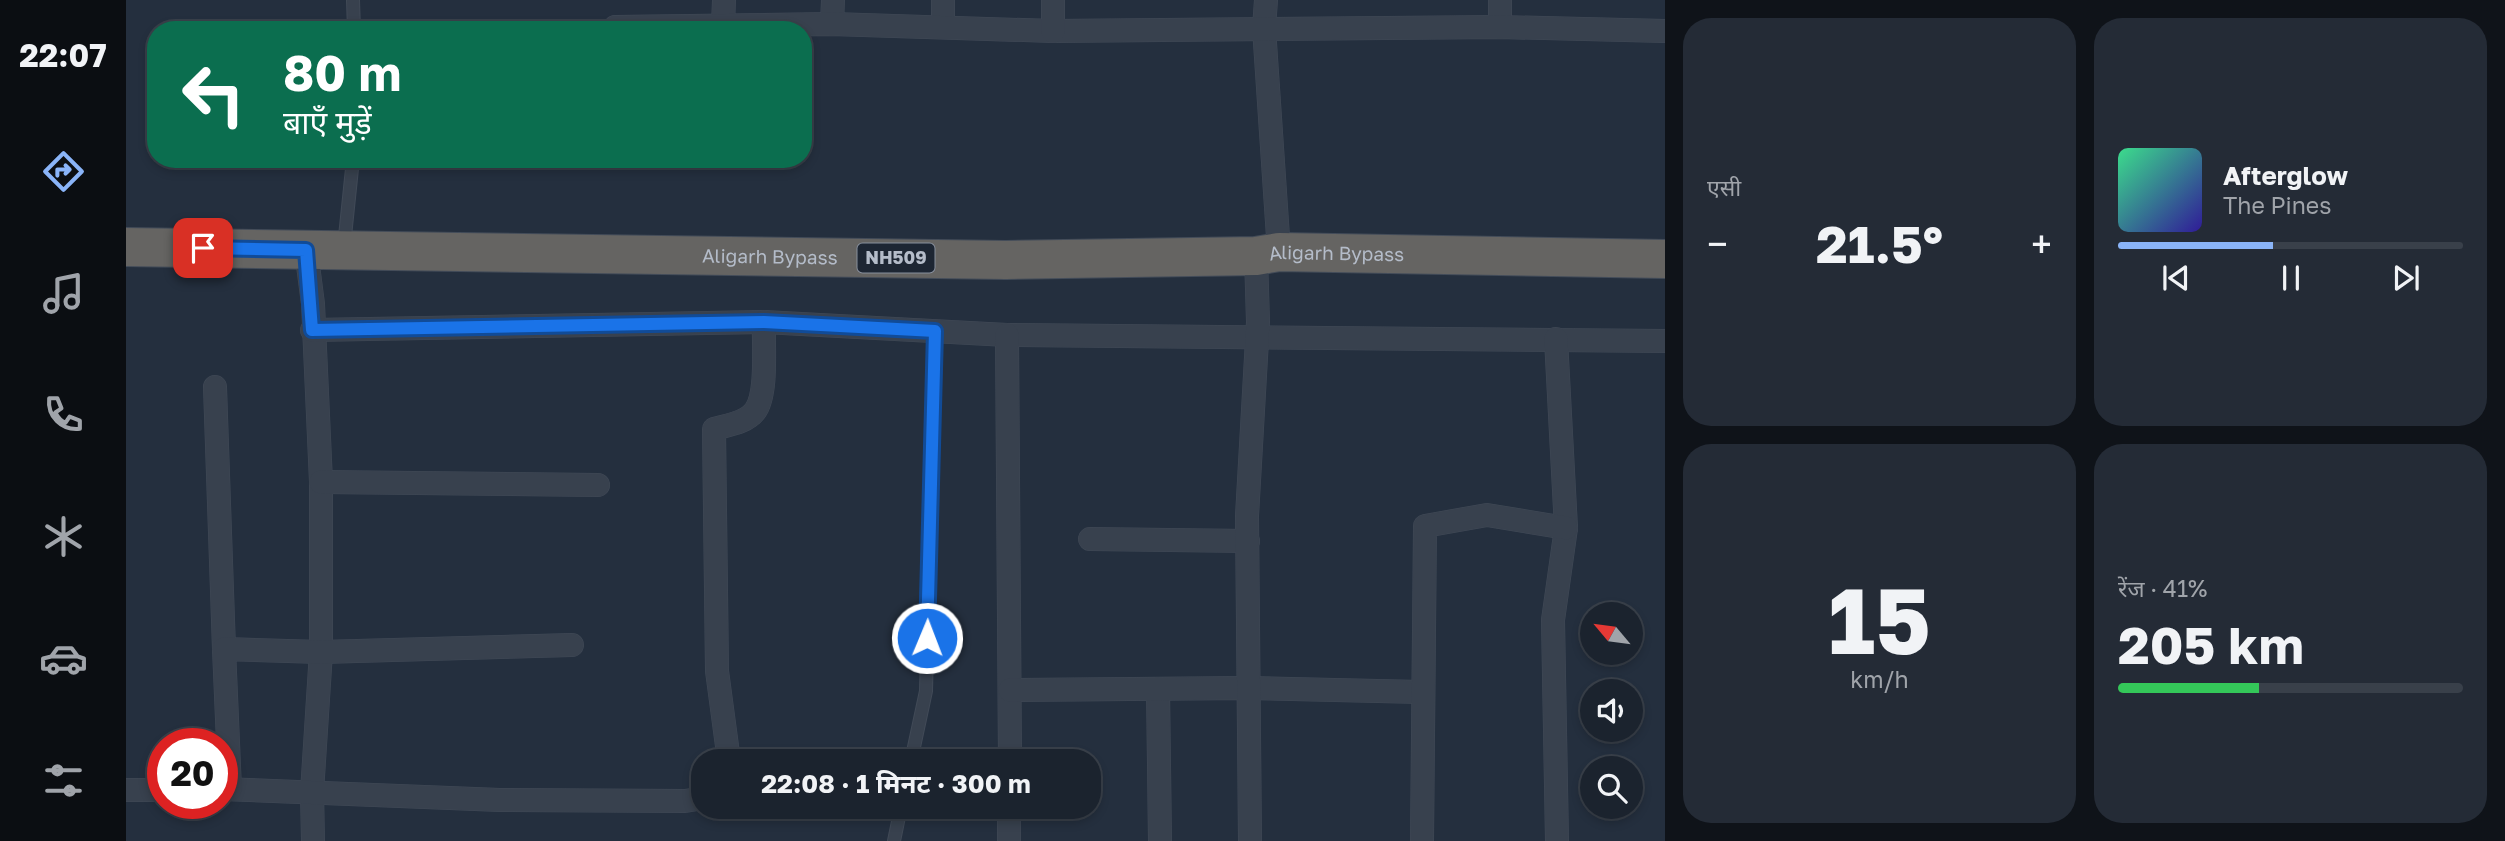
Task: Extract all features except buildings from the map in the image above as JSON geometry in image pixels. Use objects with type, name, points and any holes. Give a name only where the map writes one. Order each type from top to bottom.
[{"type":"highway","name":"Aligarh Bypass","points":[[126,247],[308,262],[343,250],[1264,262],[1665,260]]},
{"type":"street","points":[[723,21],[724,0]]},
{"type":"street","points":[[832,24],[833,0]]},
{"type":"street","points":[[943,0],[943,25]]},
{"type":"street","points":[[1053,0],[1053,31]]},
{"type":"street","points":[[1250,841],[1248,541],[1264,262],[1266,0]]},
{"type":"street","points":[[1500,0],[1500,27]]},
{"type":"street","points":[[812,24],[943,25],[1053,31],[1500,27],[1665,31]]},
{"type":"street","points":[[308,262],[313,304],[312,330],[321,482],[321,652],[312,792],[313,841]]},
{"type":"street","points":[[312,330],[764,322],[1007,335],[1258,330],[1665,341]]},
{"type":"street","points":[[727,749],[717,671],[714,429],[741,421],[755,411],[762,391],[764,322]]},
{"type":"street","points":[[1007,335],[1010,749]]},
{"type":"street","points":[[1556,339],[1566,528],[1553,620],[1557,841]]},
{"type":"street","points":[[215,387],[225,728]]},
{"type":"street","points":[[321,482],[598,485]]},
{"type":"street","points":[[1422,841],[1421,692],[1425,526],[1487,515],[1566,528]]},
{"type":"street","points":[[1090,539],[1248,541]]},
{"type":"street","points":[[224,649],[321,652],[572,645]]},
{"type":"street","points":[[1010,690],[1247,688],[1421,692]]},
{"type":"street","points":[[1158,689],[1160,841]]},
{"type":"street","points":[[238,789],[500,800],[691,801]]},
{"type":"street","points":[[126,790],[147,790]]},
{"type":"street","points":[[1009,819],[1009,841]]},
{"type":"lane","points":[[354,0],[354,21]]},
{"type":"lane","points":[[343,250],[353,168]]},
{"type":"lane","points":[[914,749],[926,691],[935,331]]},
{"type":"lane","points":[[894,841],[899,819]]},
{"type":"route","points":[[203,248],[306,250],[313,304],[312,330],[764,322],[935,331],[930,425],[927,638]]}]
